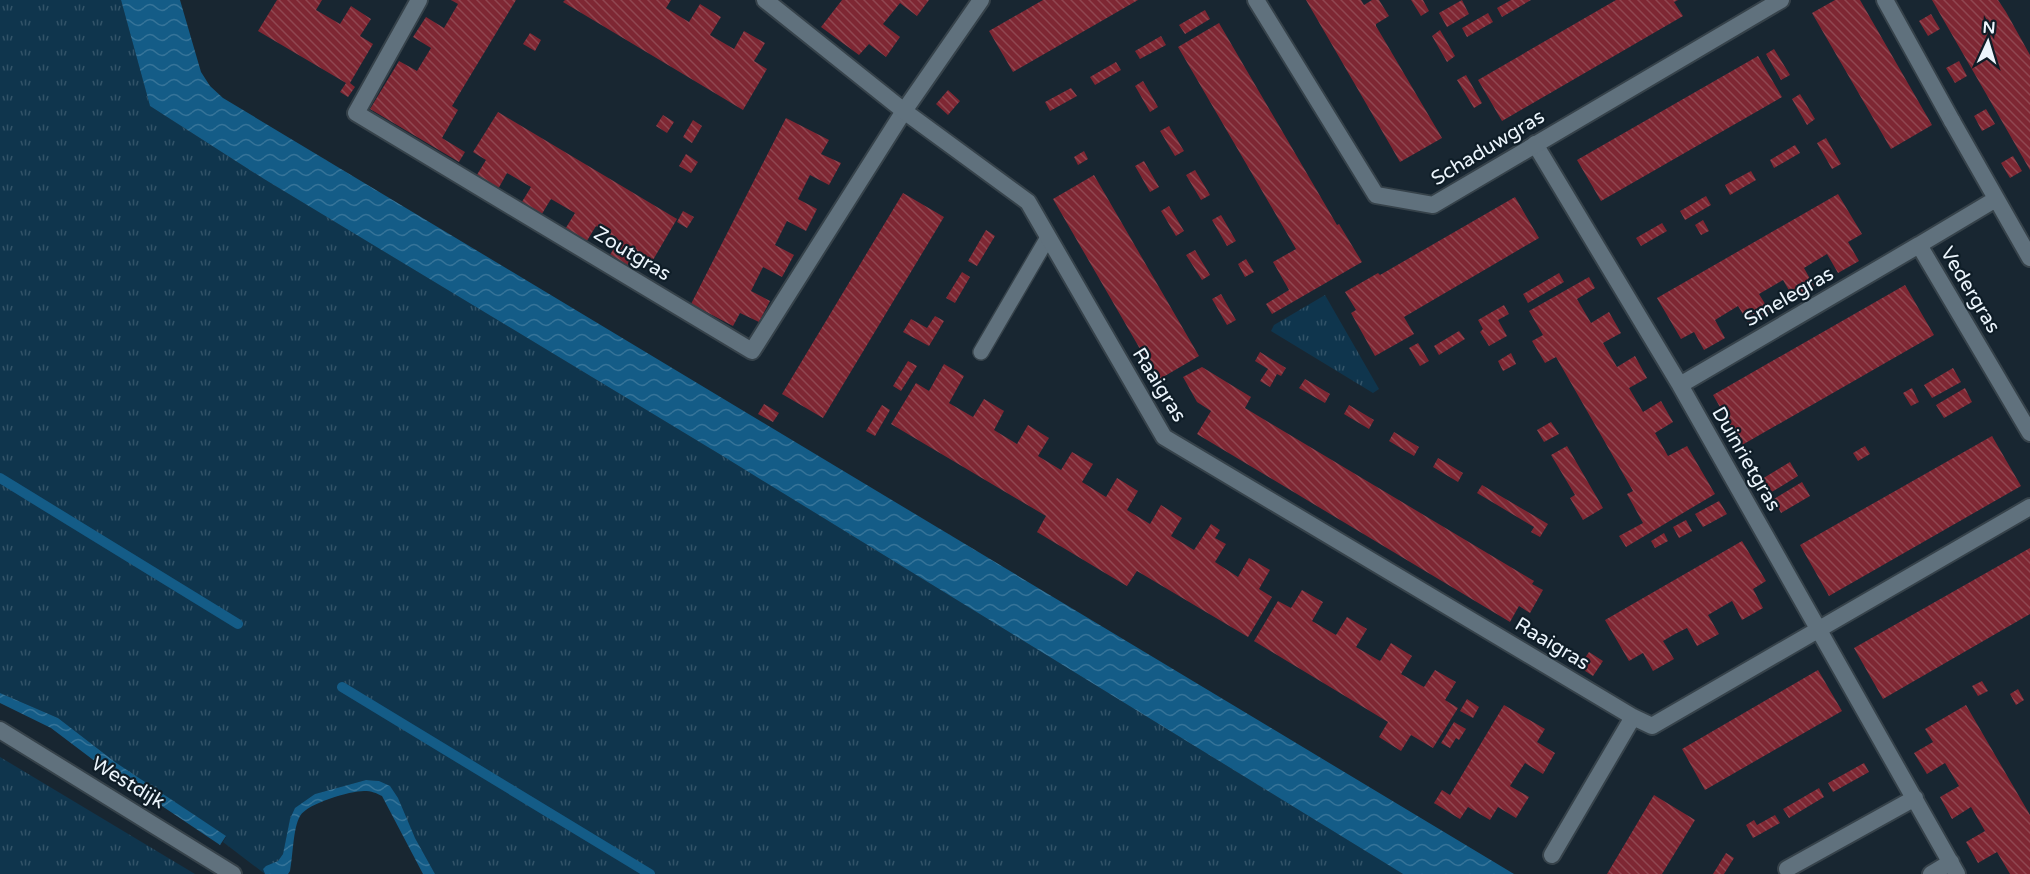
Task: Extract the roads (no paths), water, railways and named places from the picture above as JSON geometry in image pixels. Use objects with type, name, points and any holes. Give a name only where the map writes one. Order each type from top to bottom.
[{"type":"street","name":"Zoutgras","points":[[419,0],[356,113],[752,351],[904,111]]},
{"type":"street","name":"Raaigras","points":[[765,0],[904,111],[1028,202],[1047,239],[1164,437],[1633,717],[1652,726],[2030,507]]},
{"type":"street","points":[[904,111],[981,0]]},
{"type":"street","name":"Schaduwgras","points":[[1256,0],[1376,195],[1433,205],[1781,0]]},
{"type":"street","points":[[1886,0],[2030,258]]},
{"type":"street","name":"Duinrietgras","points":[[1535,144],[1680,386],[1954,868],[1931,874]]},
{"type":"street","name":"Vedergras","points":[[1996,199],[1919,245],[2030,433]]},
{"type":"street","name":"Smelegras","points":[[1680,386],[1919,245]]},
{"type":"street","points":[[1552,855],[1633,717]]},
{"type":"street","name":"Westdijk","points":[[0,730],[233,874]]},
{"type":"street","points":[[1786,869],[1915,798]]},
{"type":"lane","points":[[981,352],[1047,239]]},
{"type":"water","points":[[121,0],[180,0],[201,72],[210,86],[223,98],[1514,874],[1403,874],[721,455],[264,179],[150,106]]},
{"type":"water","points":[[0,693],[58,718],[115,762],[226,836],[220,845],[92,759],[51,728],[0,703]]},
{"type":"water","points":[[366,780],[379,781],[390,786],[435,874],[423,874],[382,796],[364,791],[330,799],[304,811],[296,828],[290,871],[288,874],[265,874],[263,869],[278,861],[283,854],[290,819],[295,808],[315,794]]},
{"type":"waterway","points":[[0,478],[238,624]]},
{"type":"waterway","points":[[342,687],[650,874]]}]
